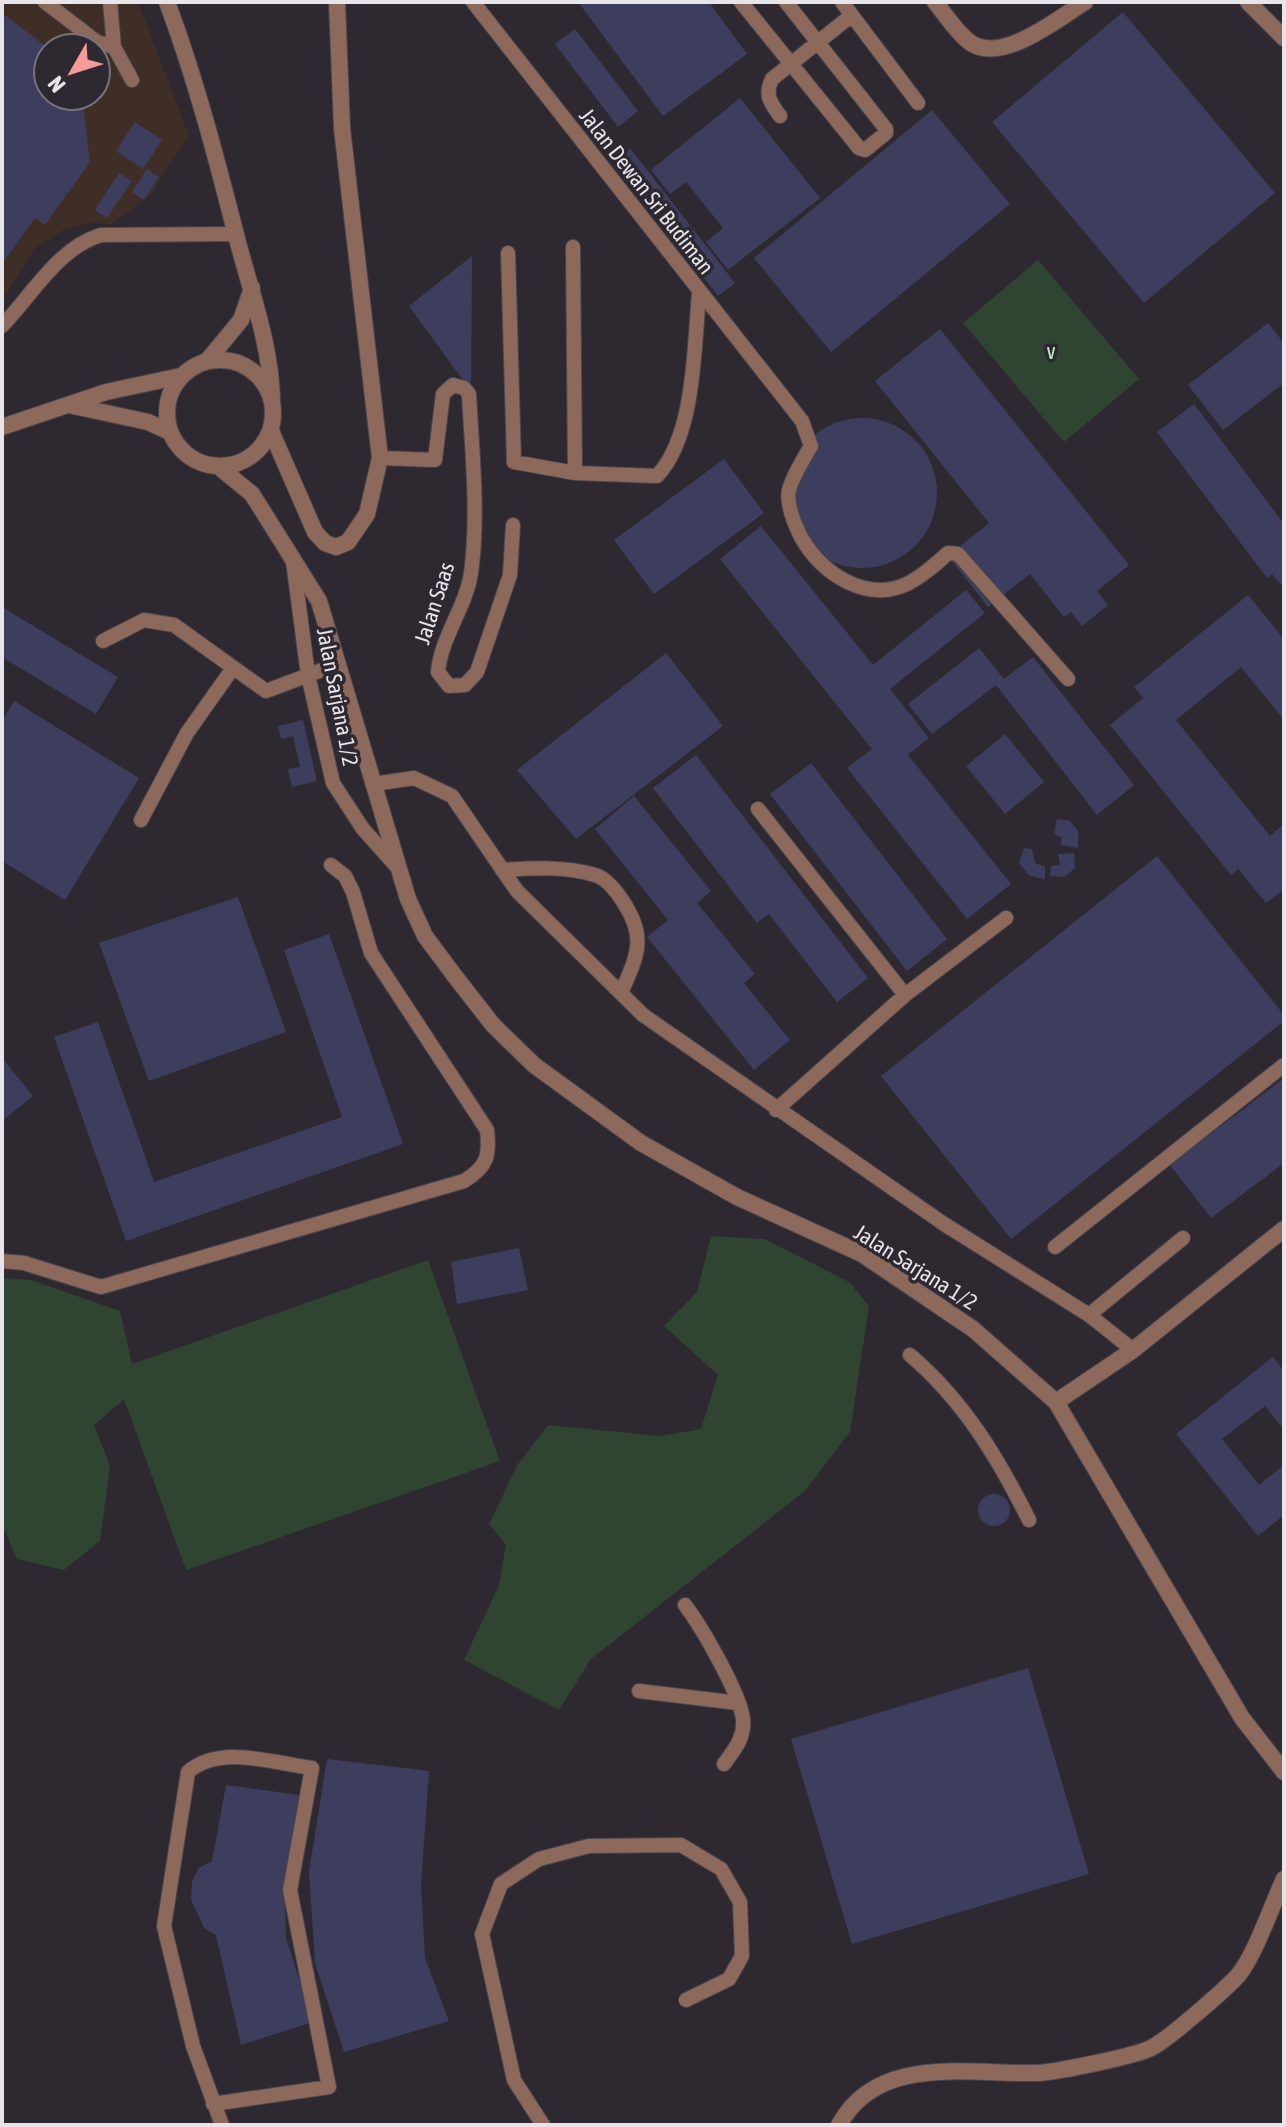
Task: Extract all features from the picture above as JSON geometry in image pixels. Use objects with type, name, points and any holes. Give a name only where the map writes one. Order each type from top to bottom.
[{"type":"street","points":[[167,2],[213,142],[235,234],[252,286],[271,372],[271,431],[315,532],[325,543],[336,547],[348,542],[367,514],[380,458],[342,128],[337,2]]},
{"type":"street","points":[[935,2],[968,42],[992,49],[1013,45],[1085,2]]},
{"type":"street","points":[[1248,2],[1284,38]]},
{"type":"street","points":[[2,427],[106,392],[181,376],[207,361],[236,328],[252,286]]},
{"type":"street","points":[[207,361],[234,361],[247,366],[266,385],[272,398]]},
{"type":"street","points":[[170,432],[169,396],[181,376]]},
{"type":"street","points":[[68,405],[148,422],[170,432],[189,457],[219,467],[251,457],[271,431]]},
{"type":"street","name":"Jalan Sarjana 1/2","points":[[219,467],[252,494],[319,601],[398,868],[425,936],[493,1025],[534,1065],[641,1143],[737,1197],[862,1254],[973,1329],[1056,1402],[1242,1718],[1284,1772]]},
{"type":"street","points":[[1056,1402],[1133,1350],[1284,1229]]},
{"type":"street","points":[[839,2125],[849,2107],[873,2087],[895,2078],[969,2069],[1041,2073],[1151,2048],[1240,1973],[1284,1879]]},
{"type":"lane","points":[[45,2],[97,42],[114,47]]},
{"type":"lane","points":[[110,2],[114,47],[132,80]]},
{"type":"lane","name":"Jalan Dewan Sri Budiman","points":[[473,2],[699,294],[690,389],[679,437],[657,476],[575,473]]},
{"type":"lane","points":[[741,2],[859,148],[865,150],[886,133],[786,2]]},
{"type":"lane","points":[[842,2],[918,103]]},
{"type":"lane","points":[[780,116],[767,91],[772,79],[852,15]]},
{"type":"lane","points":[[2,326],[65,253],[84,240],[101,235],[235,234]]},
{"type":"lane","points":[[508,253],[514,462],[575,473],[573,247]]},
{"type":"lane","points":[[699,294],[802,421],[811,446],[788,493],[795,526],[806,546],[826,569],[849,585],[876,589],[906,585],[948,553],[958,554],[1068,679]]},
{"type":"lane","name":"Jalan Saas","points":[[380,458],[435,460],[443,394],[458,385],[469,394],[473,523],[471,575],[439,663],[438,672],[449,686],[465,685],[477,672],[510,575],[513,525]]},
{"type":"lane","name":"Jalan Sarjana 1/2","points":[[293,561],[308,675],[333,783],[363,829],[398,868]]},
{"type":"lane","points":[[103,641],[144,620],[174,625],[266,691],[338,664]]},
{"type":"lane","points":[[141,820],[187,733],[233,668]]},
{"type":"lane","points":[[374,784],[414,778],[452,796],[517,891],[643,1015],[944,1224],[1089,1315],[1133,1350]]},
{"type":"lane","points":[[758,809],[905,995]]},
{"type":"lane","points":[[2,1261],[24,1263],[101,1287],[464,1181],[481,1170],[489,1153],[487,1130],[371,953],[353,892],[345,876],[331,865]]},
{"type":"lane","points":[[502,870],[545,868],[599,875],[617,893],[638,924],[635,961],[621,993]]},
{"type":"lane","points":[[776,1110],[905,995],[1006,918]]},
{"type":"lane","points":[[1055,1247],[1284,1065]]},
{"type":"lane","points":[[1089,1315],[1183,1238]]},
{"type":"lane","points":[[910,1355],[945,1387],[979,1431],[1029,1520]]},
{"type":"lane","points":[[685,1605],[697,1621],[738,1703],[743,1720],[740,1742],[724,1764]]},
{"type":"lane","points":[[639,1691],[738,1703]]},
{"type":"lane","points":[[213,2104],[329,2087],[290,1890],[312,1768],[218,1756],[201,1760],[188,1772],[164,1926],[193,2046],[213,2104],[222,2125]]},
{"type":"lane","points":[[543,2125],[514,2080],[482,1934],[501,1884],[539,1859],[589,1846],[681,1845],[721,1869],[740,1902],[742,1956],[729,1979],[686,2000]]},
{"type":"shaded area","points":[[2,2],[138,2],[189,136],[149,196],[110,225],[91,222],[65,229],[34,249],[2,301]]},
{"type":"green space","name":"v","points":[[1038,260],[1139,379],[1064,442],[963,323]]},
{"type":"green space","points":[[711,1236],[765,1239],[849,1282],[869,1306],[850,1432],[805,1491],[591,1659],[559,1710],[464,1660],[499,1585],[506,1545],[489,1524],[518,1464],[548,1425],[660,1436],[701,1429],[718,1375],[664,1326],[697,1292]]},
{"type":"green space","points":[[428,1260],[500,1461],[186,1570],[124,1399],[94,1425],[110,1466],[100,1541],[64,1570],[17,1559],[2,1525],[2,1278],[31,1280],[120,1311],[132,1364]]},
{"type":"building","points":[[578,2],[709,2],[747,54],[663,116]]},
{"type":"building","points":[[1123,12],[1275,193],[1144,303],[992,122]]},
{"type":"building","points":[[2,13],[32,36],[32,112],[84,112],[90,162],[45,225],[35,218],[2,264]]},
{"type":"building","points":[[575,29],[638,111],[618,127],[555,44]]},
{"type":"building","points":[[740,98],[820,198],[728,270],[706,242],[723,228],[686,182],[670,194],[651,170]]},
{"type":"building","points":[[932,110],[1010,204],[831,352],[754,258]]},
{"type":"building","points":[[135,122],[162,140],[143,169],[116,151]]},
{"type":"building","points":[[630,148],[735,283],[718,296],[613,161]]},
{"type":"building","points":[[147,169],[159,177],[144,200],[132,192]]},
{"type":"building","points":[[119,173],[132,181],[107,218],[95,210]]},
{"type":"building","points":[[472,256],[471,391],[409,306]]},
{"type":"building","points":[[1268,323],[1284,343],[1284,383],[1223,430],[1188,385]]},
{"type":"building","points":[[940,329],[1129,565],[1097,591],[1108,605],[1082,626],[1071,612],[1064,617],[1030,574],[988,607],[948,556],[989,523],[875,381]]},
{"type":"building","points":[[1194,404],[1284,524],[1284,588],[1272,574],[1267,578],[1157,432]]},
{"type":"building","points":[[862,418],[891,424],[915,440],[931,464],[937,493],[931,522],[915,546],[891,562],[862,568],[833,562],[809,546],[793,522],[787,493],[793,464],[809,440],[833,424]]},
{"type":"building","points":[[724,459],[764,513],[654,594],[614,540]]},
{"type":"building","points":[[761,526],[873,665],[966,590],[985,613],[890,689],[929,738],[908,755],[1011,884],[967,919],[847,768],[872,749],[720,559]]},
{"type":"building","points":[[1248,595],[1284,639],[1284,720],[1241,667],[1176,720],[1270,836],[1284,824],[1284,889],[1266,903],[1238,869],[1231,875],[1110,725],[1143,698],[1134,687]]},
{"type":"building","points":[[2,607],[118,677],[96,714],[2,657]]},
{"type":"building","points":[[979,648],[1004,679],[1033,657],[1134,785],[1097,815],[996,685],[932,734],[908,704]]},
{"type":"building","points":[[666,653],[723,726],[576,839],[517,770]]},
{"type":"building","points":[[14,701],[139,778],[65,900],[2,861],[2,721]]},
{"type":"building","points":[[303,720],[317,781],[292,787],[288,769],[300,767],[293,736],[281,739],[278,726]]},
{"type":"building","points":[[1005,734],[1044,782],[1005,814],[966,766]]},
{"type":"building","points":[[696,755],[868,978],[837,1002],[769,914],[757,923],[653,788]]},
{"type":"building","points":[[811,763],[947,939],[907,971],[770,794]]},
{"type":"building","points":[[634,796],[711,891],[697,903],[755,974],[744,983],[790,1040],[754,1070],[647,937],[668,920],[595,829]]},
{"type":"building","points":[[1057,819],[1070,821],[1078,831],[1078,848],[1060,845],[1062,838],[1054,834]]},
{"type":"building","points":[[1024,848],[1032,849],[1035,863],[1045,867],[1045,879],[1030,876],[1019,863]]},
{"type":"building","points":[[1074,853],[1075,868],[1064,877],[1050,876],[1051,866],[1060,865],[1058,854]]},
{"type":"building","points":[[1157,856],[1284,1015],[1284,1021],[1011,1239],[881,1076]]},
{"type":"building","points":[[238,897],[286,1032],[149,1081],[99,943]]},
{"type":"building","points":[[329,934],[403,1144],[126,1241],[54,1037],[98,1022],[154,1182],[342,1117],[284,950]]},
{"type":"building","points":[[2,1058],[33,1096],[2,1121]]},
{"type":"building","points":[[1284,1078],[1284,1163],[1211,1218],[1170,1165]]},
{"type":"building","points":[[519,1248],[528,1290],[457,1304],[451,1262]]},
{"type":"building","points":[[1273,1357],[1284,1371],[1284,1430],[1265,1406],[1222,1439],[1259,1485],[1284,1465],[1284,1515],[1258,1536],[1176,1434]]},
{"type":"building","points":[[994,1494],[1006,1498],[1010,1510],[1006,1522],[994,1526],[982,1522],[978,1510],[982,1498]]},
{"type":"building","points":[[1028,1668],[1089,1874],[852,1944],[791,1739]]},
{"type":"building","points":[[327,1759],[429,1771],[421,1884],[425,1958],[449,2021],[344,2052],[315,1963],[309,1872]]},
{"type":"building","points":[[226,1785],[299,1795],[284,1880],[286,1938],[313,2022],[241,2045],[216,1935],[204,1928],[191,1900],[192,1881],[199,1868],[212,1861]]}]
